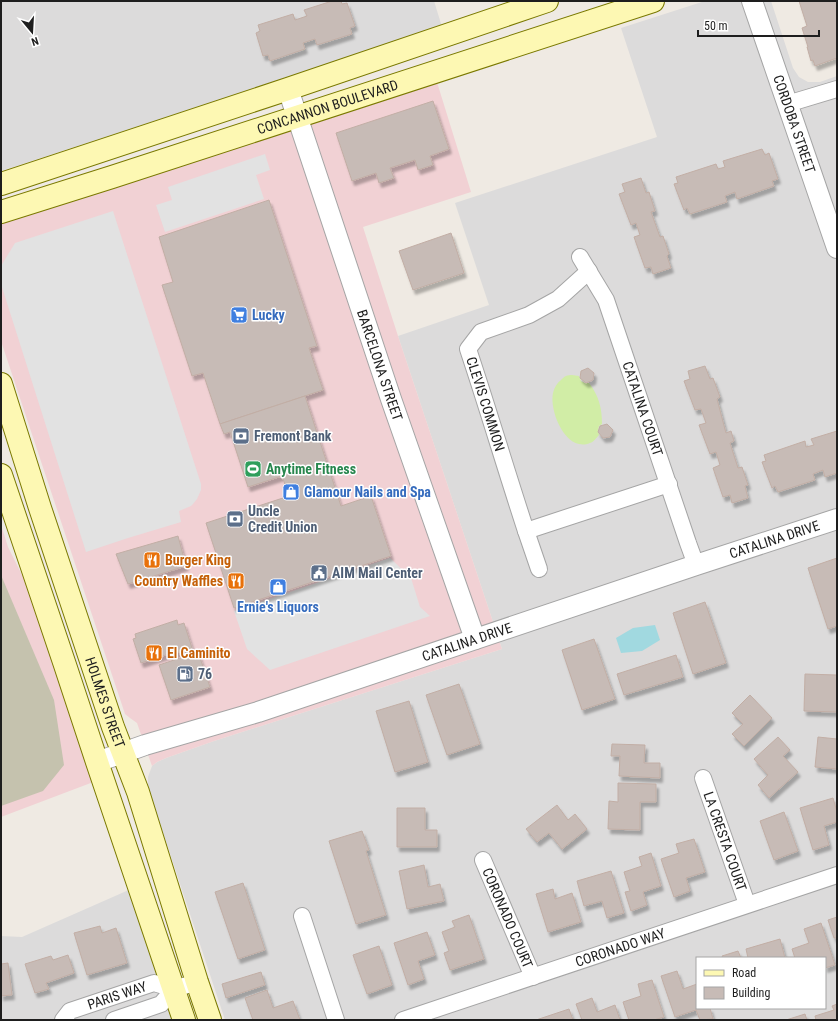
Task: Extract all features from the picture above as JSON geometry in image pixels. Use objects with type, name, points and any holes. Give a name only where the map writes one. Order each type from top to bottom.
[{"type":"main road","name":"CONCANNON BOULEVARD","points":[[1,184],[547,1]]},
{"type":"main road","name":"CONCANNON BOULEVARD","points":[[1,212],[653,1]]},
{"type":"main road","name":"HOLMES STREET","points":[[1,384],[113,727],[140,800],[210,1020]]},
{"type":"main road","name":"HOLMES STREET","points":[[1,475],[184,1020]]},
{"type":"street","name":"CORDOBA STREET","points":[[752,1],[786,104],[837,248]]},
{"type":"street","name":"BARCELONA STREET","points":[[288,89],[391,400],[475,639]]},
{"type":"street","points":[[786,104],[837,89]]},
{"type":"street","name":"CATALINA COURT","points":[[580,257],[606,300],[696,564]]},
{"type":"street","name":"CLEVIS COMMON","points":[[539,569],[468,349],[481,332],[529,315],[558,299],[589,271]]},
{"type":"street","points":[[526,531],[669,484]]},
{"type":"street","name":"CATALINA DRIVE","points":[[97,762],[145,745],[258,712],[696,564],[837,519]]},
{"type":"street","name":"LA CRESTA COURT","points":[[703,778],[747,904]]},
{"type":"street","name":"CORONADO COURT","points":[[483,860],[533,976]]},
{"type":"street","name":"CORONADO WAY","points":[[403,1020],[837,875]]},
{"type":"street","points":[[302,916],[336,1020]]},
{"type":"street","points":[[174,989],[197,982]]},
{"type":"street","name":"PARIS WAY","points":[[64,1020],[70,1011],[154,983],[174,989],[161,1004],[114,1020]]},
{"type":"shaded area","points":[[1,1],[434,1],[442,27],[1,171]]},
{"type":"shaded area","points":[[705,1],[771,1],[793,68],[799,77],[808,82],[820,82],[837,76],[837,1020],[225,1020],[148,787],[148,777],[152,766],[166,758],[214,741],[502,649],[398,336],[489,305],[455,203],[657,137],[621,28]]},
{"type":"shaded area","points":[[436,79],[471,192],[363,227],[502,649],[214,741],[166,758],[152,766],[137,723],[125,714],[1,341],[1,225],[8,220]]},
{"type":"shaded area","points":[[265,154],[270,170],[256,175],[264,199],[165,232],[156,205],[172,200],[168,187]]},
{"type":"shaded area","points":[[113,211],[201,484],[201,490],[197,499],[191,506],[179,511],[181,522],[86,552],[1,284],[1,266],[15,243]]},
{"type":"shaded area","points":[[1,525],[8,547],[27,585],[96,781],[1,817]]},
{"type":"shaded area","points":[[390,558],[411,578],[420,607],[430,616],[270,670],[247,649],[234,611]]},
{"type":"shaded area","points":[[1,575],[54,700],[64,765],[43,791],[1,806]]},
{"type":"shaded area","points":[[131,889],[174,1020],[1,1020],[1,936],[22,937]]},
{"type":"green space","points":[[565,376],[579,376],[581,381],[589,383],[599,402],[602,424],[599,426],[599,435],[590,443],[581,444],[574,442],[567,436],[561,428],[554,410],[552,401],[555,387]]},
{"type":"water","points":[[655,625],[660,640],[642,651],[621,653],[616,638],[633,628]]},
{"type":"building","points":[[332,1],[341,1],[342,4],[347,3],[355,26],[350,28],[352,34],[317,45],[315,39],[303,43],[305,49],[270,61],[268,55],[263,56],[256,33],[260,31],[258,25],[293,14],[295,20],[307,16],[304,10]]},
{"type":"building","points":[[799,1],[837,1],[837,58],[815,66],[813,60],[811,61],[802,28],[807,26]]},
{"type":"building","points":[[433,101],[449,149],[430,156],[433,165],[418,170],[415,160],[390,168],[394,178],[379,183],[376,173],[352,181],[336,133]]},
{"type":"building","points":[[762,149],[765,155],[769,153],[778,179],[772,181],[774,186],[737,199],[735,192],[725,196],[727,202],[690,214],[687,208],[684,210],[674,184],[678,183],[676,177],[716,164],[718,169],[725,167],[723,161]]},
{"type":"building","points":[[641,178],[646,193],[649,192],[655,211],[651,212],[660,237],[663,236],[669,254],[667,256],[671,268],[653,274],[651,267],[645,268],[634,237],[640,235],[636,223],[631,225],[619,194],[625,192],[622,184]]},
{"type":"building","name":"Lucky","points":[[269,200],[317,346],[309,348],[323,390],[220,424],[203,373],[192,376],[162,285],[173,282],[159,237]]},
{"type":"building","points":[[451,233],[464,273],[413,290],[399,251]]},
{"type":"building","points":[[705,366],[710,379],[713,378],[720,397],[717,399],[726,433],[731,431],[734,441],[730,443],[738,468],[742,467],[748,485],[745,486],[748,498],[732,503],[730,495],[723,497],[713,468],[720,465],[716,452],[710,454],[699,425],[706,423],[701,409],[695,410],[684,381],[690,379],[688,371]]},
{"type":"building","points":[[588,368],[594,373],[593,380],[586,383],[580,378],[581,371]]},
{"type":"building","points":[[305,396],[341,506],[371,496],[391,556],[234,608],[206,523],[289,496],[282,476],[248,487],[230,432],[224,434],[220,424]]},
{"type":"building","points":[[607,424],[613,430],[610,437],[603,438],[598,432],[600,426]]},
{"type":"building","points":[[837,431],[837,473],[825,477],[823,470],[813,474],[815,480],[778,492],[775,486],[772,488],[762,462],[766,461],[764,455],[805,441],[806,447],[814,445],[811,439]]},
{"type":"building","name":"Burger King","points":[[178,536],[186,566],[128,584],[116,554]]},
{"type":"building","points":[[837,558],[837,626],[828,629],[808,568]]},
{"type":"building","points":[[705,602],[726,663],[693,674],[673,613]]},
{"type":"building","points":[[177,620],[178,625],[184,623],[192,648],[141,663],[133,639],[136,638],[135,634]]},
{"type":"building","points":[[594,639],[615,699],[582,710],[562,650]]},
{"type":"building","points":[[198,652],[210,687],[171,700],[159,665]]},
{"type":"building","points":[[676,655],[683,677],[624,695],[617,674]]},
{"type":"building","points":[[805,674],[837,675],[837,712],[804,711]]},
{"type":"building","points":[[459,684],[480,744],[447,755],[426,695]]},
{"type":"building","points":[[750,695],[772,718],[744,746],[732,734],[743,724],[732,713]]},
{"type":"building","points":[[409,701],[428,762],[395,772],[376,711]]},
{"type":"building","points":[[778,737],[790,750],[783,756],[798,772],[769,798],[758,785],[768,775],[754,759]]},
{"type":"building","points":[[818,737],[837,739],[837,769],[815,767]]},
{"type":"building","points":[[612,744],[645,745],[644,763],[660,763],[660,778],[619,776],[620,756],[611,756]]},
{"type":"building","points":[[618,783],[656,784],[656,802],[640,802],[640,830],[608,829],[609,801],[618,802]]},
{"type":"building","points":[[833,798],[837,812],[837,822],[824,826],[829,845],[813,850],[800,808]]},
{"type":"building","points":[[557,805],[568,820],[575,814],[587,829],[562,849],[549,833],[537,842],[526,829]]},
{"type":"building","points":[[397,808],[425,808],[425,830],[437,830],[437,847],[397,847]]},
{"type":"building","points":[[784,812],[798,851],[774,860],[760,821]]},
{"type":"building","points":[[362,831],[369,850],[366,851],[386,915],[356,924],[329,841]]},
{"type":"building","points":[[694,839],[705,872],[686,878],[690,891],[674,897],[661,859],[679,853],[676,844]]},
{"type":"building","points":[[651,853],[661,886],[643,892],[647,905],[631,911],[625,892],[630,891],[624,872],[642,866],[639,857]]},
{"type":"building","points":[[424,865],[428,887],[440,884],[444,901],[407,909],[399,871]]},
{"type":"building","points":[[611,871],[624,913],[607,918],[602,901],[584,906],[577,881]]},
{"type":"building","points":[[243,883],[265,950],[238,959],[215,892]]},
{"type":"building","points":[[553,889],[555,899],[572,893],[581,922],[548,932],[536,894]]},
{"type":"building","points":[[469,915],[484,959],[450,970],[444,953],[449,951],[442,932],[455,927],[452,921]]},
{"type":"building","points":[[837,917],[837,938],[834,938],[828,920]]},
{"type":"building","points":[[821,923],[835,965],[826,968],[826,957],[795,957],[792,949],[809,943],[804,929]]},
{"type":"building","points":[[100,926],[102,933],[116,928],[127,963],[87,975],[74,933]]},
{"type":"building","points":[[427,932],[435,955],[418,961],[424,979],[408,985],[394,943]]},
{"type":"building","points":[[780,939],[785,957],[748,957],[746,949]]},
{"type":"building","points":[[379,946],[392,985],[367,994],[353,955]]},
{"type":"building","points":[[738,951],[741,957],[722,957]]},
{"type":"building","points":[[68,955],[74,973],[46,983],[49,989],[35,993],[25,964],[51,956],[53,960]]},
{"type":"building","points":[[8,963],[12,995],[1,996],[1,964]]},
{"type":"building","points":[[677,971],[683,989],[696,984],[696,1009],[710,1009],[713,1019],[700,1020],[696,1010],[675,1017],[661,976]]},
{"type":"building","points":[[261,972],[265,985],[226,998],[222,984]]},
{"type":"building","points":[[652,980],[664,1017],[654,1020],[629,1020],[623,1002],[641,996],[638,984]]},
{"type":"building","points":[[267,990],[273,1008],[293,1001],[300,1020],[253,1020],[245,998]]},
{"type":"building","points":[[592,998],[597,1012],[615,1005],[620,1020],[582,1020],[576,1004]]},
{"type":"building","points":[[837,1004],[837,1020],[816,1020],[815,1016],[834,1010],[832,1006]]},
{"type":"building","points":[[569,1009],[573,1020],[536,1020]]},
{"type":"building","points":[[805,1014],[807,1020],[786,1020]]},
{"type":"place","name":"Lucky","points":[[239,315]]},
{"type":"place","name":"Fremont Bank","points":[[241,436]]},
{"type":"place","name":"Anytime Fitness","points":[[253,469]]},
{"type":"place","name":"Glamour Nails and Spa","points":[[291,492]]},
{"type":"place","name":"Uncle Credit Union","points":[[235,519]]},
{"type":"place","name":"Burger King","points":[[152,560]]},
{"type":"place","name":"AIM Mail Center","points":[[319,573]]},
{"type":"place","name":"Country Waffles","points":[[236,581]]},
{"type":"place","name":"Ernie's Liquors","points":[[278,587]]},
{"type":"place","name":"El Caminito","points":[[154,653]]},
{"type":"place","name":"76","points":[[185,674]]}]
